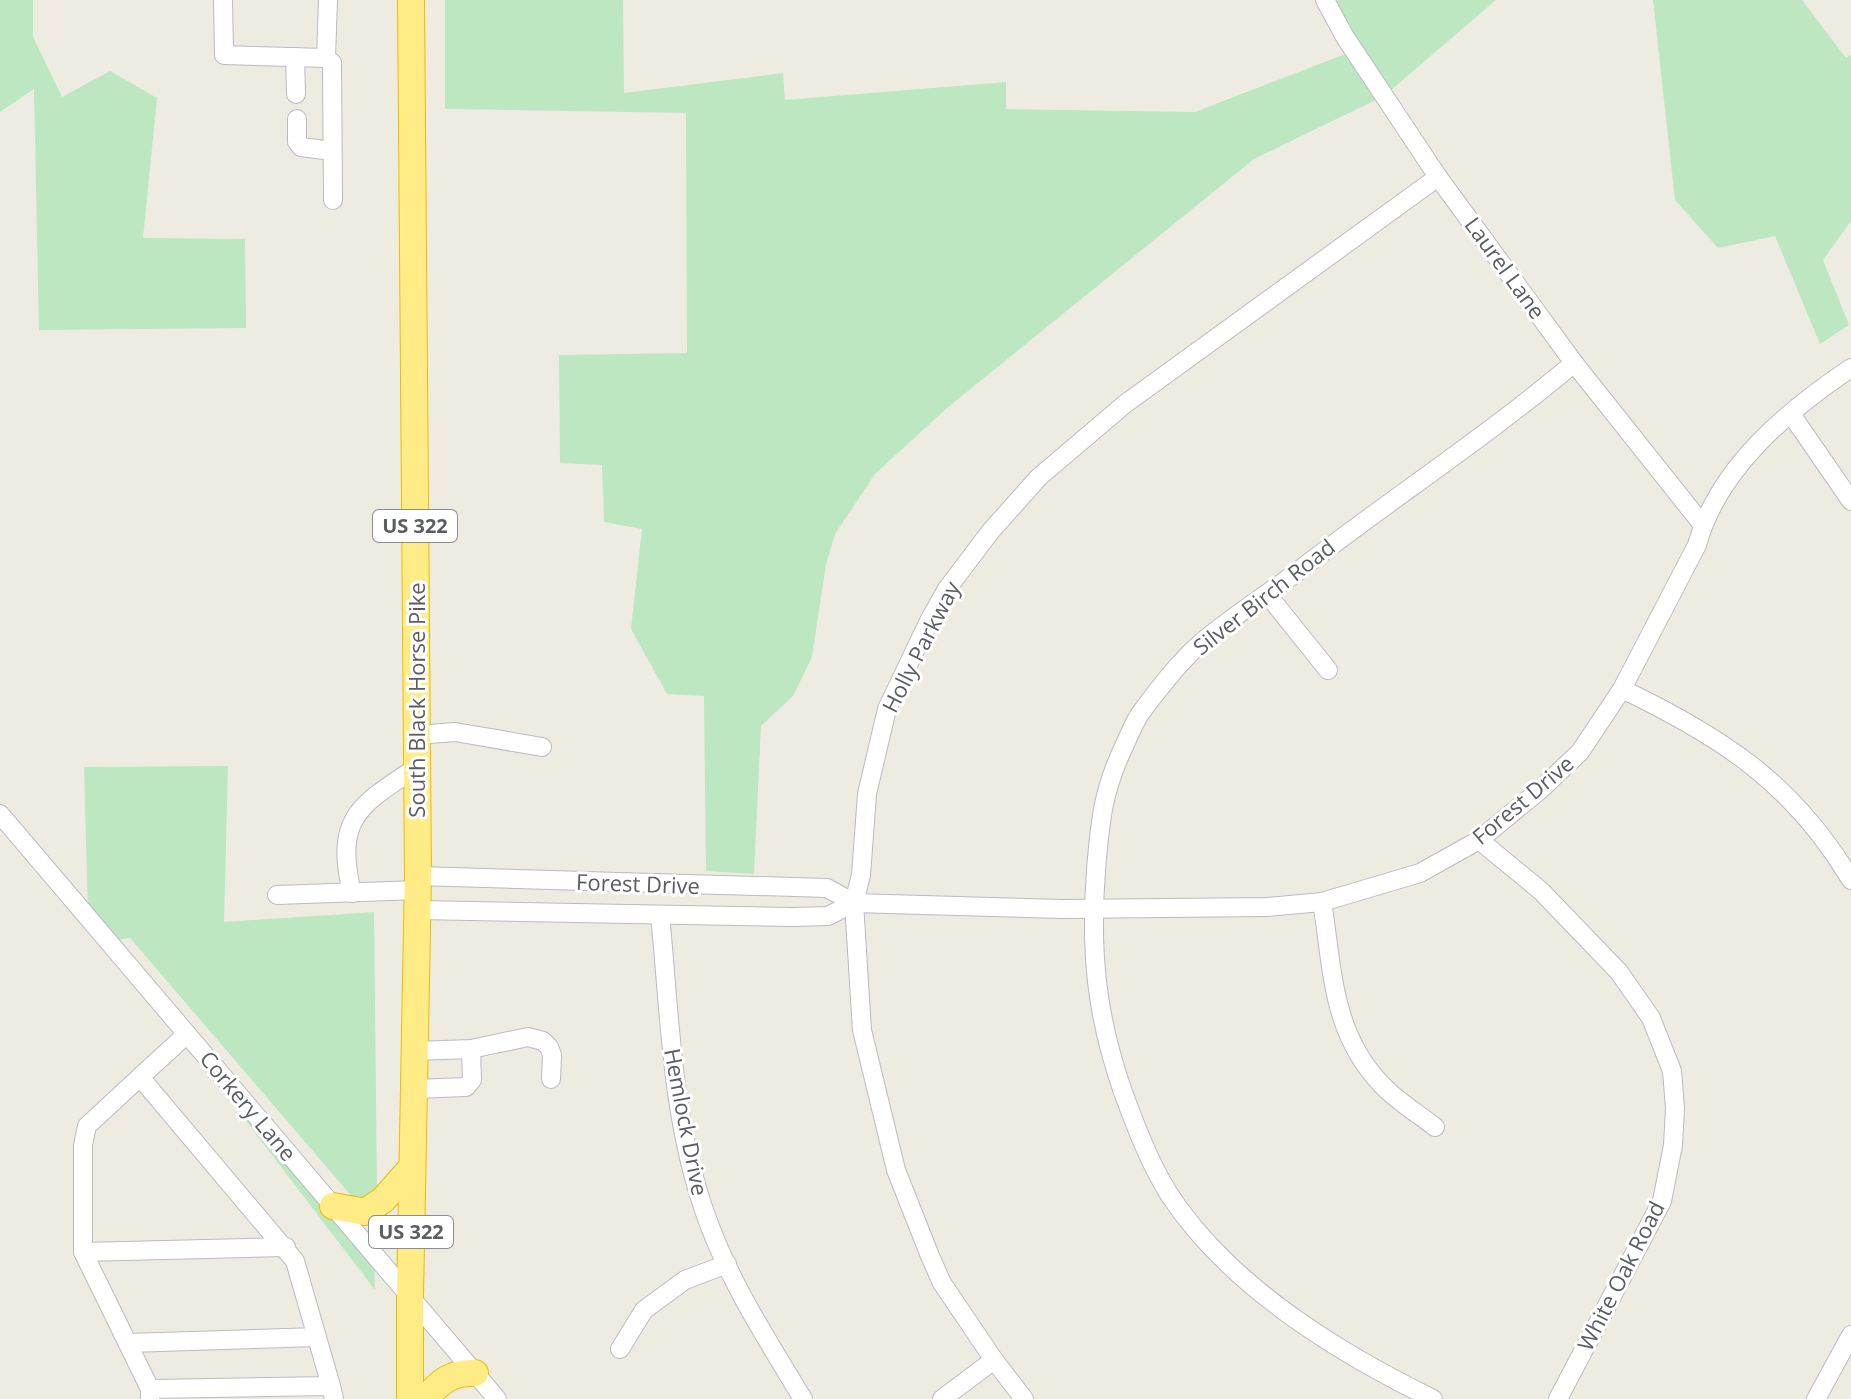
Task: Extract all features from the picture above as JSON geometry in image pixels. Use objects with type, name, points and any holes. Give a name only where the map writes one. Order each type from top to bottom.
[{"type":"highway","name":"South Black Horse Pike","points":[[410,1399],[418,892],[411,0]]},
{"type":"highway","points":[[333,1206],[365,1212],[383,1200],[412,1167]]},
{"type":"highway","points":[[426,1399],[439,1383],[458,1372],[475,1373]]},
{"type":"street","points":[[223,0],[224,55],[326,58],[332,63],[333,200]]},
{"type":"street","points":[[326,58],[328,0]]},
{"type":"street","name":"Laurel Lane","points":[[1325,0],[1345,37],[1438,177],[1574,363],[1702,524]]},
{"type":"street","points":[[295,57],[296,94]]},
{"type":"street","points":[[297,119],[297,142],[301,147],[332,151]]},
{"type":"street","name":"Holly Parkway","points":[[1024,1399],[942,1283],[896,1170],[859,1010],[859,948],[854,903],[861,875],[870,773],[887,709],[930,619],[965,562],[1039,477],[1095,427],[1438,177]]},
{"type":"street","name":"Silver Birch Road","points":[[1433,1399],[1351,1356],[1274,1302],[1218,1253],[1175,1203],[1151,1162],[1114,1063],[1094,968],[1092,907],[1100,816],[1111,773],[1138,715],[1201,643],[1445,463],[1574,363]]},
{"type":"street","name":"Forest Drive","points":[[418,892],[827,888],[854,903],[1063,909],[1268,907],[1322,902],[1420,873],[1479,840],[1567,766],[1592,737],[1622,689],[1697,545],[1702,524],[1747,454],[1816,391],[1851,368]]},
{"type":"street","points":[[1791,414],[1851,501]]},
{"type":"street","points":[[1267,594],[1328,670]]},
{"type":"street","points":[[1622,689],[1697,726],[1758,770],[1812,822],[1851,880]]},
{"type":"street","points":[[417,735],[455,732],[542,747]]},
{"type":"street","points":[[352,893],[346,851],[353,820],[366,801],[417,767]]},
{"type":"street","name":"Corkery Lane","points":[[0,814],[7,835],[187,1034],[497,1399]]},
{"type":"street","name":"White Oak Road","points":[[1479,840],[1541,891],[1619,972],[1651,1018],[1672,1071],[1675,1108],[1673,1145],[1662,1201],[1558,1399]]},
{"type":"street","points":[[277,895],[418,892]]},
{"type":"street","name":"Forest Drive","points":[[418,892],[660,915],[828,916],[854,903]]},
{"type":"street","points":[[1322,902],[1337,1007],[1351,1042],[1384,1087],[1435,1127]]},
{"type":"street","name":"Hemlock Drive","points":[[660,915],[676,1095],[704,1211],[758,1327],[803,1399]]},
{"type":"street","points":[[140,1077],[295,1261],[332,1392],[150,1394],[83,1252],[83,1145],[87,1126],[140,1077],[187,1034]]},
{"type":"street","points":[[415,1051],[471,1049],[528,1037],[543,1041],[552,1055],[551,1079]]},
{"type":"street","points":[[414,1089],[466,1087],[472,1080],[471,1049]]},
{"type":"street","points":[[83,1252],[286,1247]]},
{"type":"street","points":[[620,1349],[644,1310],[685,1280],[727,1264]]},
{"type":"street","points":[[1816,1399],[1851,1335]]},
{"type":"street","points":[[128,1343],[317,1337]]},
{"type":"street","points":[[942,1399],[994,1360]]},
{"type":"green space","points":[[0,0],[33,0],[33,37],[62,97],[110,71],[157,98],[143,238],[245,239],[246,328],[39,330],[34,89],[0,112]]},
{"type":"green space","points":[[445,0],[623,0],[624,93],[783,73],[785,100],[1006,82],[1006,109],[1195,112],[1356,50],[1328,0],[1496,0],[1384,96],[1254,159],[947,408],[875,474],[835,534],[826,564],[812,657],[793,696],[761,726],[754,874],[706,871],[704,696],[667,694],[631,629],[642,529],[604,522],[602,465],[560,463],[559,355],[687,353],[686,113],[445,109]]},
{"type":"green space","points":[[1653,0],[1802,0],[1846,58],[1851,55],[1851,221],[1823,260],[1849,325],[1820,344],[1775,236],[1718,248],[1675,200]]},
{"type":"green space","points":[[228,766],[224,922],[374,912],[377,1190],[367,1197],[354,1199],[130,938],[111,941],[374,1247],[375,1290],[88,914],[84,767]]}]
